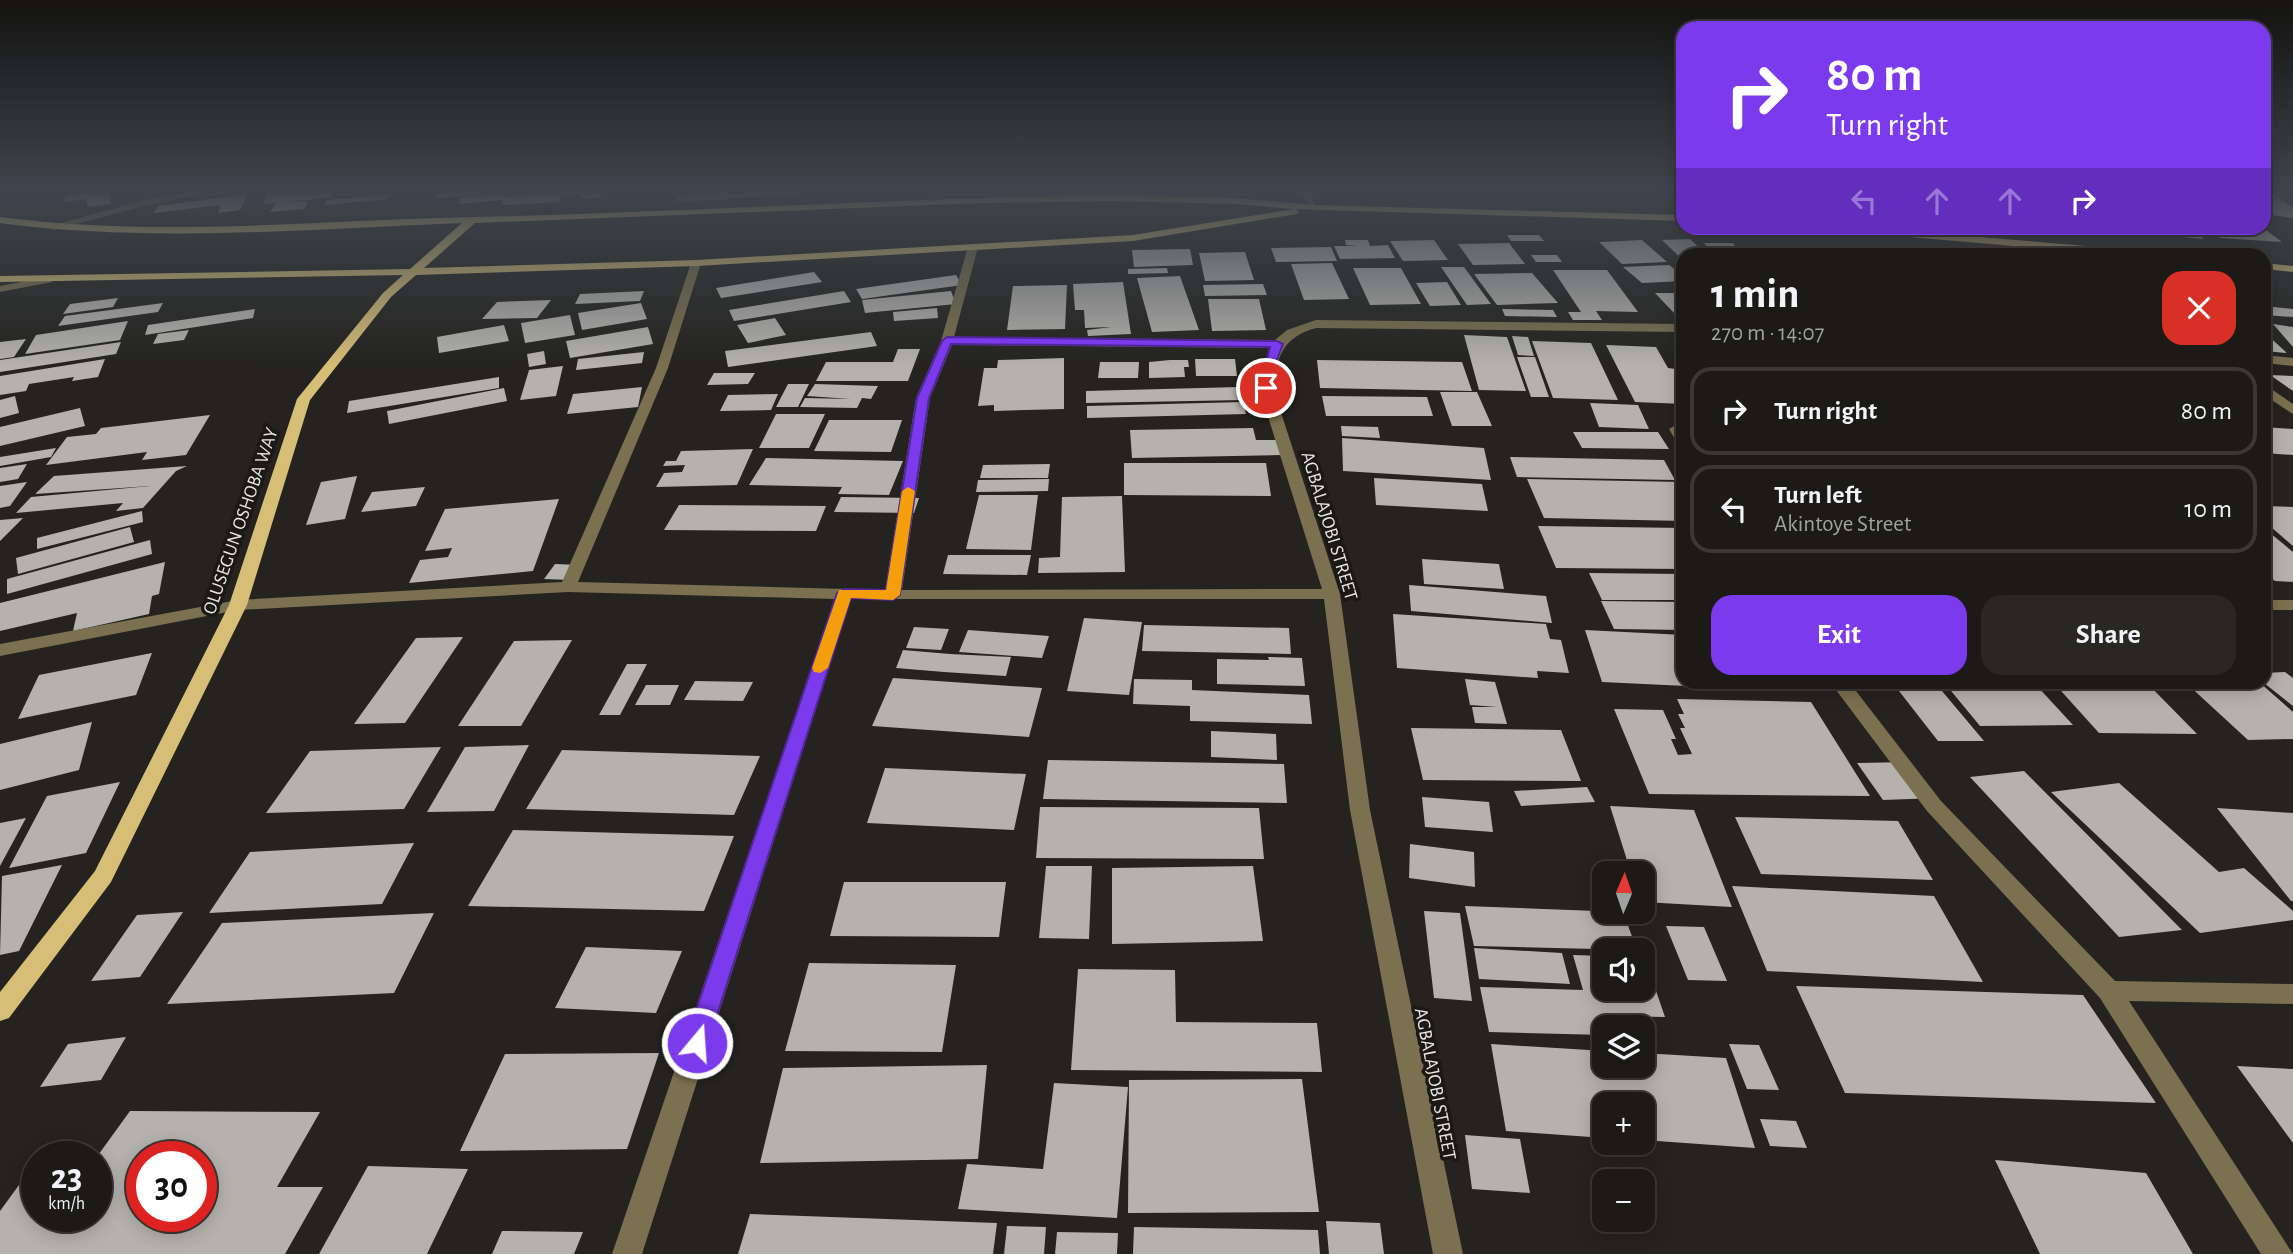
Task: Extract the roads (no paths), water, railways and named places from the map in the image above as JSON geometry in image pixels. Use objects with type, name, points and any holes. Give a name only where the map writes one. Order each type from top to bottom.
[{"type":"main road","name":"OLUSEGUN OSHOBA WAY","points":[[0,1011],[103,876],[238,605],[304,399],[387,295],[437,251]]},
{"type":"main road","points":[[0,279],[413,272],[696,263],[912,251]]},
{"type":"main road","points":[[2271,267],[2293,269]]},
{"type":"street","points":[[893,595],[923,398],[947,341],[972,251]]},
{"type":"street","points":[[568,587],[662,368],[696,263]]},
{"type":"street","points":[[0,289],[48,280]]},
{"type":"street","points":[[947,341],[1277,344],[1290,330],[1316,324],[1676,328]]},
{"type":"street","name":"AGBALAJOBI STREET","points":[[1277,344],[1270,362],[1266,388],[1332,594],[1360,810],[1448,1254]]},
{"type":"street","points":[[2271,360],[2293,362]]},
{"type":"street","points":[[2271,393],[2293,410]]},
{"type":"street","points":[[0,650],[238,605],[568,587],[893,595],[1332,594]]},
{"type":"street","points":[[627,1254],[845,593]]},
{"type":"street","points":[[2271,605],[2293,605]]},
{"type":"street","points":[[1844,689],[1934,806],[2109,991],[2278,1254]]},
{"type":"street","points":[[2109,991],[2293,994]]}]
